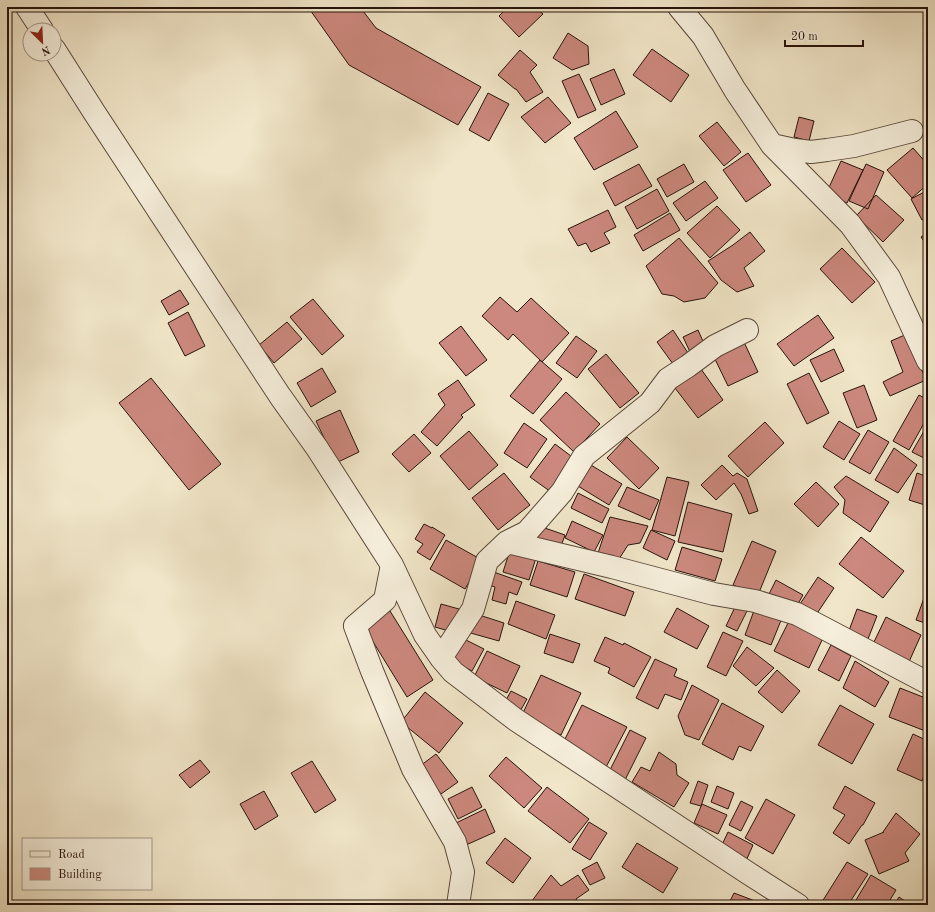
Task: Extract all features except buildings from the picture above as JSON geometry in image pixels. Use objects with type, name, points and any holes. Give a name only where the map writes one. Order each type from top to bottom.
[{"type":"street","points":[[27,7],[37,22]]},
{"type":"street","points":[[679,7],[703,36],[735,90],[772,145],[850,224],[889,278],[928,361]]},
{"type":"street","points":[[62,62],[280,396],[317,448],[392,565],[426,635],[452,672],[516,720],[798,905]]},
{"type":"street","points":[[772,145],[811,152],[854,146],[912,131]]},
{"type":"street","points":[[441,658],[473,609],[487,561],[507,542],[527,532],[562,492],[584,456],[650,403],[668,379],[715,346],[747,330]]},
{"type":"street","points":[[507,542],[612,567],[714,594],[755,601],[797,614],[928,683]]},
{"type":"street","points":[[392,565],[385,600],[354,626],[413,769],[455,842],[463,872],[458,905]]}]
